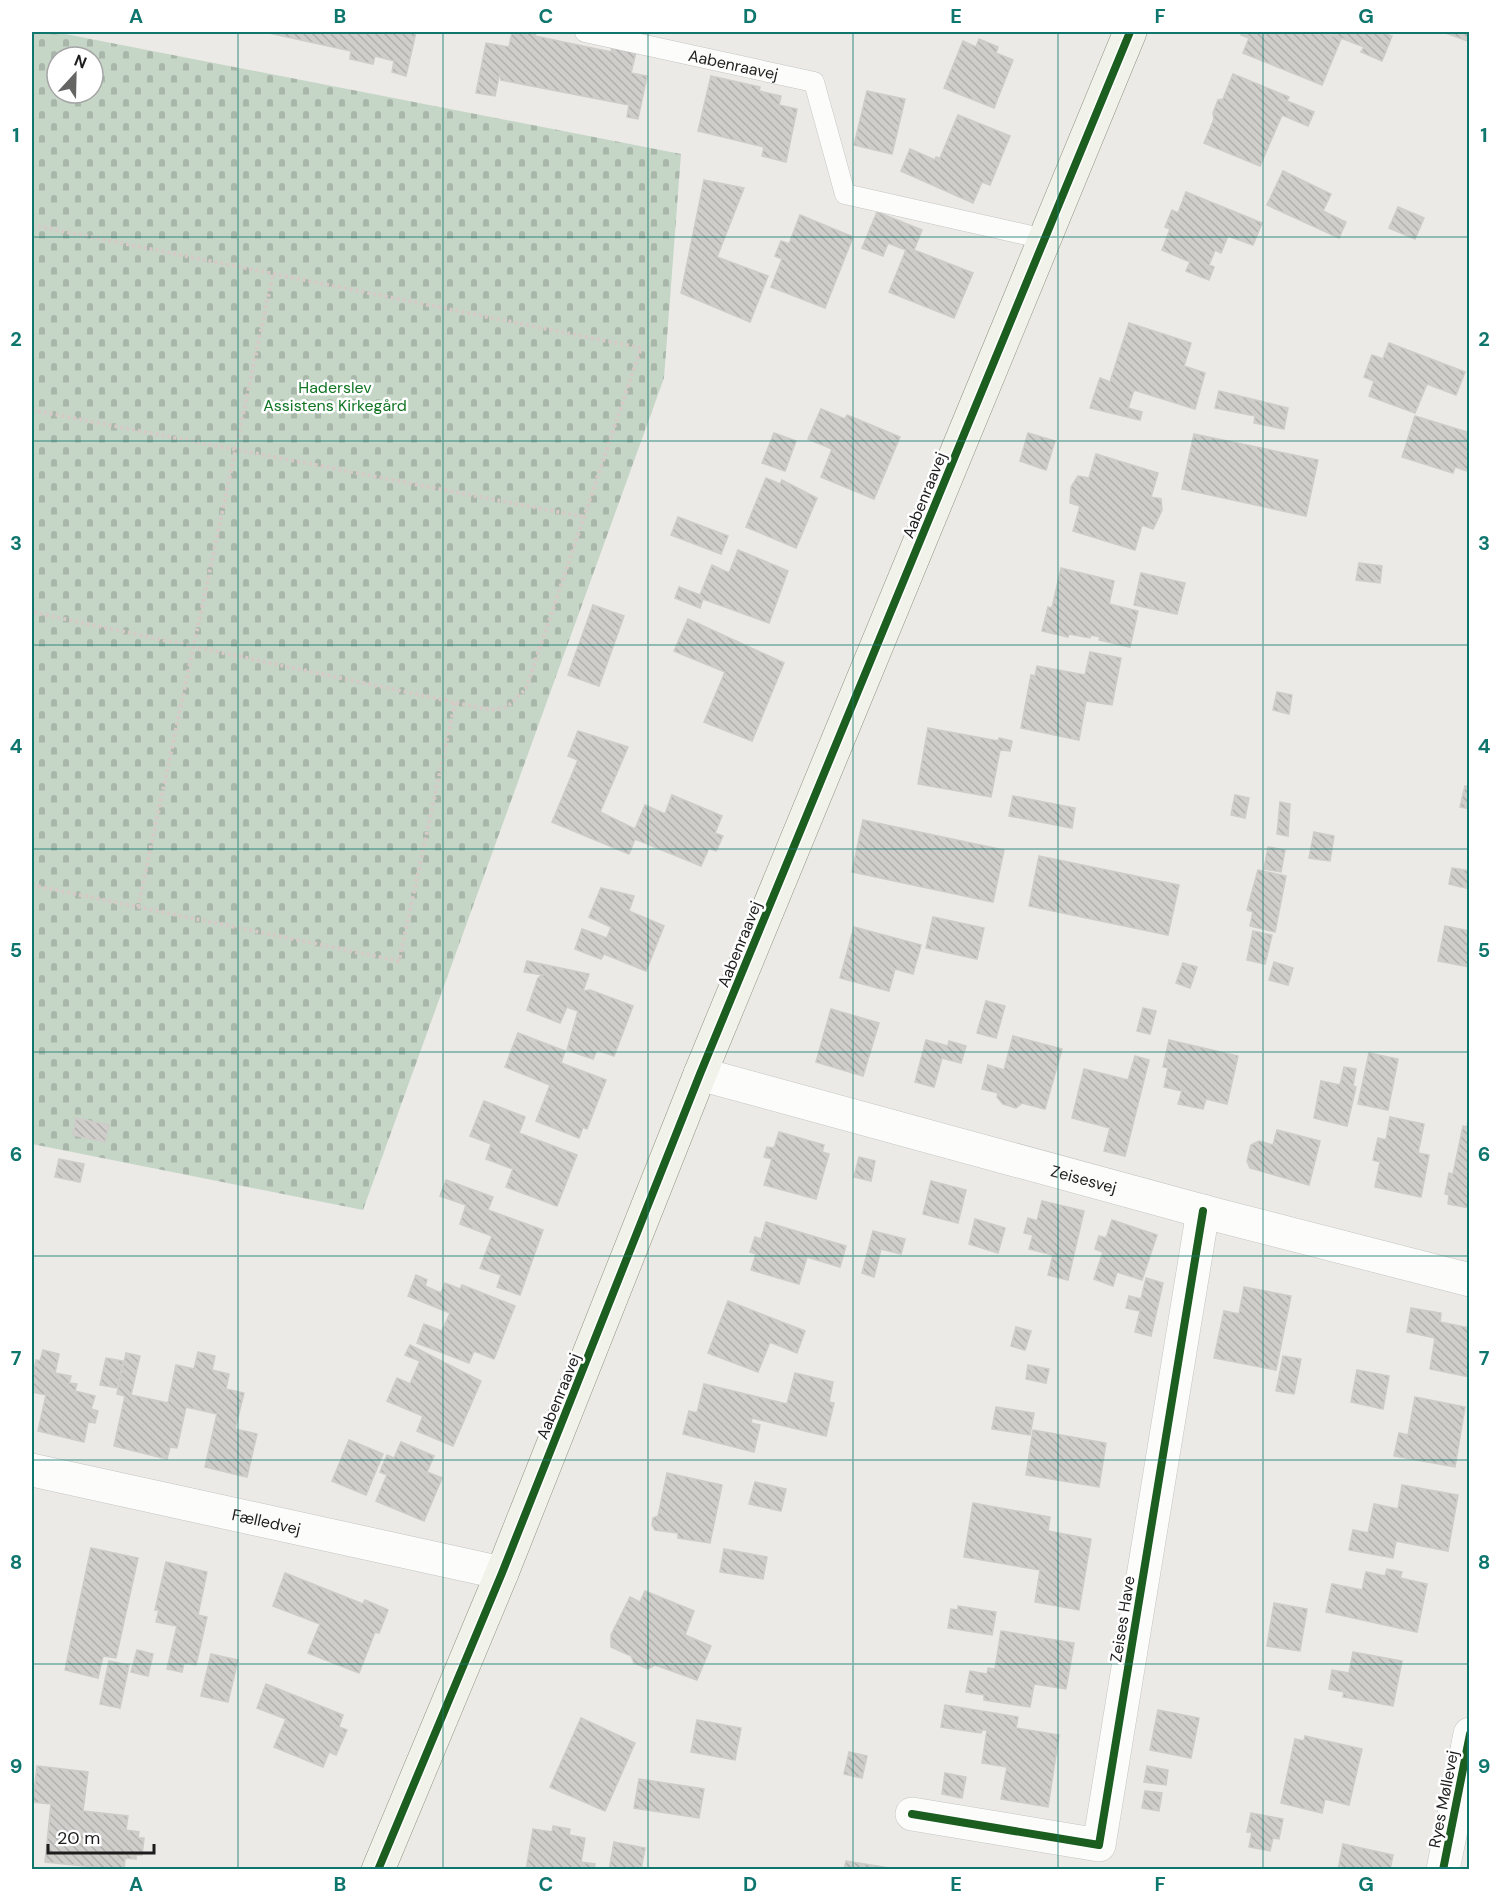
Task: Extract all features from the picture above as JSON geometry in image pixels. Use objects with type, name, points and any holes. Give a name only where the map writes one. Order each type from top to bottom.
[{"type":"street","name":"Aabenraavej","points":[[378,1869],[502,1574],[700,1074],[1131,32]]},
{"type":"street","name":"Zeisesvej","points":[[700,1074],[1203,1211],[1470,1280]]},
{"type":"street","name":"Zeises Have","points":[[912,1814],[1099,1845],[1203,1211]]},
{"type":"street","name":"Fælledvej","points":[[32,1470],[502,1574]]},
{"type":"street","name":"Ryes Møllevej","points":[[1443,1869],[1470,1734]]},
{"type":"lane","name":"Aabenraavej","points":[[585,32],[814,82],[845,194],[1045,239]]},
{"type":"path","points":[[32,225],[641,348],[526,689],[507,707],[490,710],[32,612]]},
{"type":"path","points":[[138,907],[273,274]]},
{"type":"path","points":[[32,410],[584,518]]},
{"type":"path","points":[[32,885],[399,961],[455,703]]},
{"type":"green space","name":"Haderslev Assistens Kirkegård","points":[[32,32],[55,32],[681,154],[664,378],[363,1210],[32,1144]]},
{"type":"building","points":[[416,32],[406,76],[392,72],[394,61],[375,56],[373,64],[350,59],[351,51],[269,33]]},
{"type":"building","points":[[512,32],[536,32],[535,36],[611,52],[612,47],[636,52],[631,73],[647,76],[638,119],[627,117],[629,105],[501,80],[500,72],[495,96],[476,93],[486,43],[509,47]]},
{"type":"building","points":[[1242,32],[1322,32],[1341,39],[1322,85],[1243,53],[1249,38],[1241,35]]},
{"type":"building","points":[[1332,32],[1380,32],[1392,36],[1382,61],[1361,52],[1364,47],[1331,34]]},
{"type":"building","points":[[1443,32],[1470,32],[1470,42]]},
{"type":"building","points":[[979,39],[998,47],[996,53],[1013,60],[994,108],[944,88],[963,41],[976,47]]},
{"type":"building","points":[[1233,74],[1289,97],[1287,101],[1314,112],[1308,126],[1282,115],[1260,166],[1204,143],[1214,119],[1213,113],[1218,100],[1223,99]]},
{"type":"building","points":[[711,76],[760,87],[759,91],[781,96],[779,105],[797,109],[786,162],[762,156],[764,147],[698,131]]},
{"type":"building","points":[[867,91],[905,99],[892,154],[854,145]]},
{"type":"building","points":[[958,115],[1010,136],[990,185],[982,182],[973,203],[901,171],[910,149],[935,160],[936,157],[940,158]]},
{"type":"building","points":[[1283,171],[1331,194],[1323,211],[1346,222],[1339,238],[1267,205]]},
{"type":"building","points":[[704,180],[744,188],[717,257],[768,276],[750,322],[681,293]]},
{"type":"building","points":[[1186,192],[1262,223],[1253,245],[1228,236],[1221,253],[1215,250],[1209,265],[1214,267],[1209,280],[1186,271],[1190,262],[1162,250],[1170,229],[1165,227],[1172,210],[1178,213]]},
{"type":"building","points":[[1398,207],[1424,218],[1415,239],[1389,228]]},
{"type":"building","points":[[877,212],[922,230],[914,250],[973,273],[954,318],[889,292],[906,250],[888,243],[883,256],[862,248]]},
{"type":"building","points":[[800,215],[853,237],[825,308],[771,287],[782,259],[775,256],[781,241],[789,244]]},
{"type":"building","points":[[1129,323],[1191,343],[1184,366],[1205,373],[1195,409],[1134,390],[1128,408],[1142,412],[1140,420],[1090,408],[1100,378],[1110,382]]},
{"type":"building","points":[[1389,343],[1465,372],[1456,395],[1427,384],[1415,413],[1369,396],[1374,381],[1364,377],[1372,355],[1383,359]]},
{"type":"building","points":[[1219,391],[1288,408],[1284,429],[1254,423],[1255,416],[1215,408]]},
{"type":"building","points":[[821,409],[845,419],[847,415],[900,437],[874,499],[821,477],[832,449],[808,439]]},
{"type":"building","points":[[1415,416],[1467,432],[1466,437],[1470,438],[1470,472],[1455,467],[1453,473],[1402,457]]},
{"type":"building","points":[[774,433],[796,441],[785,471],[762,463]]},
{"type":"building","points":[[1028,433],[1055,441],[1046,470],[1020,461]]},
{"type":"building","points":[[1194,434],[1318,460],[1306,516],[1182,489]]},
{"type":"building","points":[[1096,454],[1158,473],[1151,497],[1161,499],[1162,510],[1153,529],[1142,525],[1135,550],[1073,531],[1080,506],[1070,503],[1071,487],[1078,476],[1089,478]]},
{"type":"building","points":[[766,478],[780,484],[782,480],[817,498],[796,548],[746,527]]},
{"type":"building","points":[[678,517],[728,536],[721,554],[671,535]]},
{"type":"building","points":[[738,550],[788,571],[769,623],[703,599],[700,608],[675,598],[679,587],[700,595],[712,565],[729,573]]},
{"type":"building","points":[[1359,563],[1382,566],[1380,583],[1356,580]]},
{"type":"building","points":[[1061,568],[1114,581],[1109,604],[1138,611],[1130,647],[1099,640],[1100,637],[1091,635],[1090,638],[1069,634],[1068,637],[1042,631],[1048,607],[1052,608]]},
{"type":"building","points":[[1141,573],[1185,583],[1177,614],[1134,605]]},
{"type":"building","points":[[593,605],[624,616],[599,686],[568,675]]},
{"type":"building","points":[[688,619],[784,663],[752,741],[704,722],[725,672],[674,651]]},
{"type":"building","points":[[1090,652],[1121,658],[1112,705],[1086,701],[1079,740],[1021,728],[1031,675],[1035,676],[1037,666],[1085,675]]},
{"type":"building","points":[[1277,692],[1292,695],[1289,714],[1273,710]]},
{"type":"building","points":[[928,728],[998,741],[999,738],[1012,741],[1010,751],[1000,750],[991,797],[918,784]]},
{"type":"building","points":[[578,731],[628,747],[600,812],[635,829],[645,805],[665,814],[672,795],[722,816],[715,833],[723,836],[716,851],[709,848],[701,866],[635,839],[629,854],[552,822],[578,760],[568,756]]},
{"type":"building","points":[[1465,786],[1470,787],[1470,809],[1460,807]]},
{"type":"building","points":[[1235,795],[1249,798],[1245,818],[1231,815]]},
{"type":"building","points":[[1013,796],[1075,808],[1072,828],[1009,816]]},
{"type":"building","points":[[1280,802],[1290,804],[1288,836],[1277,834]]},
{"type":"building","points":[[863,820],[1004,850],[993,902],[852,872]]},
{"type":"building","points":[[1314,832],[1334,836],[1330,861],[1309,858]]},
{"type":"building","points":[[1268,847],[1285,850],[1281,872],[1264,869]]},
{"type":"building","points":[[1039,856],[1179,885],[1168,935],[1029,906]]},
{"type":"building","points":[[1452,868],[1470,871],[1470,889],[1449,884]]},
{"type":"building","points":[[1258,870],[1286,876],[1275,932],[1250,926],[1253,912],[1247,910]]},
{"type":"building","points":[[601,888],[634,896],[629,911],[664,926],[646,971],[604,954],[601,959],[575,949],[582,929],[607,938],[611,927],[589,917]]},
{"type":"building","points":[[933,917],[984,928],[977,959],[926,948]]},
{"type":"building","points":[[1445,926],[1470,931],[1470,967],[1438,961]]},
{"type":"building","points":[[854,927],[921,945],[913,974],[895,969],[889,991],[840,978]]},
{"type":"building","points":[[1253,931],[1272,935],[1265,964],[1247,960]]},
{"type":"building","points":[[527,961],[589,974],[583,991],[590,990],[633,1006],[614,1056],[597,1050],[593,1059],[567,1050],[578,1011],[567,1007],[560,1023],[527,1010],[538,978],[543,975],[524,972]]},
{"type":"building","points":[[1274,962],[1293,968],[1288,985],[1269,980]]},
{"type":"building","points":[[1183,963],[1197,967],[1190,988],[1176,983]]},
{"type":"building","points":[[986,1001],[1005,1006],[996,1038],[977,1033]]},
{"type":"building","points":[[1143,1008],[1156,1011],[1150,1034],[1137,1031]]},
{"type":"building","points":[[831,1009],[879,1023],[863,1076],[816,1062]]},
{"type":"building","points":[[518,1033],[565,1051],[561,1063],[606,1080],[587,1129],[583,1127],[579,1138],[536,1121],[550,1085],[505,1067]]},
{"type":"building","points":[[1013,1036],[1062,1049],[1045,1109],[1022,1103],[1016,1108],[1003,1104],[997,1097],[998,1093],[982,1089],[988,1065],[1004,1070]]},
{"type":"building","points":[[926,1040],[948,1046],[949,1041],[966,1046],[961,1063],[942,1058],[934,1087],[915,1082]]},
{"type":"building","points":[[1169,1040],[1238,1056],[1227,1104],[1206,1099],[1203,1109],[1178,1104],[1182,1091],[1164,1087],[1168,1068],[1163,1067]]},
{"type":"building","points":[[1369,1053],[1398,1059],[1388,1110],[1358,1104]]},
{"type":"building","points":[[1135,1056],[1149,1060],[1125,1156],[1104,1151],[1110,1128],[1072,1118],[1084,1069],[1128,1080]]},
{"type":"building","points":[[1344,1067],[1356,1069],[1353,1086],[1356,1087],[1347,1126],[1314,1118],[1321,1081],[1340,1085]]},
{"type":"building","points":[[484,1101],[525,1117],[519,1133],[577,1155],[557,1206],[506,1187],[513,1169],[486,1159],[491,1144],[470,1136]]},
{"type":"building","points":[[1390,1117],[1424,1124],[1418,1153],[1429,1155],[1421,1197],[1375,1187],[1380,1162],[1373,1160],[1378,1138],[1386,1140]]},
{"type":"building","points":[[76,1118],[109,1125],[105,1142],[73,1135]]},
{"type":"building","points":[[1470,1121],[1470,1208],[1448,1204],[1449,1195],[1445,1194],[1449,1173],[1453,1174],[1463,1126],[1467,1127]]},
{"type":"building","points":[[1277,1130],[1320,1141],[1309,1185],[1250,1168],[1247,1161],[1251,1145],[1259,1141],[1273,1145]]},
{"type":"building","points":[[779,1132],[824,1145],[822,1152],[829,1154],[816,1199],[764,1185],[772,1159],[764,1157],[767,1147],[774,1148]]},
{"type":"building","points":[[859,1157],[875,1161],[871,1181],[854,1177]]},
{"type":"building","points":[[59,1159],[84,1164],[80,1182],[55,1177]]},
{"type":"building","points":[[446,1180],[493,1197],[488,1210],[543,1230],[520,1295],[497,1287],[501,1275],[480,1268],[492,1236],[460,1224],[466,1205],[440,1196]]},
{"type":"building","points":[[931,1181],[966,1190],[958,1223],[923,1214]]},
{"type":"building","points":[[1042,1201],[1084,1211],[1068,1280],[1048,1275],[1053,1255],[1029,1249],[1033,1235],[1024,1233],[1028,1218],[1037,1221]]},
{"type":"building","points":[[975,1219],[1005,1228],[998,1253],[969,1244]]},
{"type":"building","points":[[1112,1220],[1157,1235],[1142,1280],[1117,1272],[1113,1286],[1094,1279],[1103,1252],[1095,1249],[1099,1236],[1106,1238]]},
{"type":"building","points":[[766,1222],[846,1246],[840,1267],[807,1257],[799,1284],[751,1270],[756,1254],[750,1252],[755,1237],[761,1239]]},
{"type":"building","points":[[873,1231],[905,1239],[901,1254],[881,1249],[874,1277],[862,1273]]},
{"type":"building","points":[[416,1275],[427,1280],[425,1286],[441,1293],[445,1283],[460,1289],[462,1285],[515,1306],[494,1359],[474,1351],[469,1363],[417,1343],[424,1324],[442,1331],[450,1313],[408,1296]]},
{"type":"building","points":[[1146,1278],[1163,1283],[1151,1336],[1135,1332],[1140,1311],[1126,1308],[1129,1296],[1141,1299]]},
{"type":"building","points":[[1244,1287],[1291,1296],[1276,1370],[1214,1358],[1224,1311],[1239,1314]]},
{"type":"building","points":[[728,1301],[805,1331],[797,1353],[770,1342],[758,1372],[708,1353]]},
{"type":"building","points":[[1411,1308],[1441,1313],[1440,1322],[1470,1328],[1470,1377],[1430,1369],[1435,1338],[1407,1332]]},
{"type":"building","points":[[1016,1327],[1031,1331],[1025,1350],[1011,1346]]},
{"type":"building","points":[[410,1345],[481,1381],[453,1446],[417,1431],[423,1416],[387,1401],[397,1378],[410,1384],[420,1361],[405,1355]]},
{"type":"building","points":[[43,1350],[59,1354],[55,1373],[71,1376],[69,1383],[77,1384],[75,1391],[95,1396],[91,1409],[98,1411],[95,1423],[88,1422],[84,1442],[38,1431],[46,1395],[32,1392],[32,1380],[36,1360],[40,1361]]},
{"type":"building","points":[[198,1352],[215,1356],[212,1370],[229,1374],[226,1389],[244,1393],[235,1429],[257,1434],[247,1477],[205,1467],[217,1414],[186,1407],[177,1448],[170,1447],[167,1459],[114,1446],[125,1396],[117,1394],[126,1353],[140,1356],[131,1395],[168,1403],[176,1365],[194,1369]]},
{"type":"building","points":[[1283,1356],[1301,1359],[1294,1394],[1276,1391]]},
{"type":"building","points":[[106,1358],[123,1361],[117,1388],[100,1385]]},
{"type":"building","points":[[1028,1365],[1049,1369],[1046,1383],[1026,1379]]},
{"type":"building","points":[[1357,1370],[1389,1376],[1383,1409],[1351,1402]]},
{"type":"building","points":[[795,1373],[833,1382],[829,1402],[834,1403],[826,1436],[752,1418],[751,1423],[760,1425],[754,1452],[683,1434],[689,1411],[697,1413],[704,1384],[787,1404]]},
{"type":"building","points":[[1415,1397],[1465,1407],[1455,1467],[1394,1456],[1399,1433],[1408,1435]]},
{"type":"building","points":[[996,1407],[1034,1413],[1030,1435],[992,1429]]},
{"type":"building","points":[[1033,1430],[1106,1443],[1099,1487],[1026,1475]]},
{"type":"building","points":[[349,1440],[383,1454],[366,1495],[332,1481]]},
{"type":"building","points":[[401,1442],[434,1456],[427,1472],[442,1478],[424,1521],[376,1501],[387,1475],[380,1472],[387,1455],[394,1458]]},
{"type":"building","points":[[667,1473],[722,1485],[710,1543],[678,1538],[678,1533],[655,1530],[652,1525],[653,1518],[658,1516]]},
{"type":"building","points":[[755,1482],[786,1489],[781,1511],[749,1504]]},
{"type":"building","points":[[1402,1485],[1458,1495],[1448,1551],[1396,1541],[1393,1558],[1349,1550],[1353,1530],[1368,1533],[1374,1504],[1398,1509]]},
{"type":"building","points":[[973,1503],[1050,1517],[1048,1531],[1091,1539],[1079,1610],[1035,1602],[1040,1570],[964,1557]]},
{"type":"building","points":[[91,1548],[138,1558],[116,1658],[103,1656],[98,1678],[65,1670]]},
{"type":"building","points":[[724,1549],[767,1557],[763,1579],[720,1572]]},
{"type":"building","points":[[166,1562],[207,1572],[198,1615],[207,1617],[196,1665],[184,1663],[182,1672],[167,1669],[177,1626],[156,1622],[159,1610],[155,1610]]},
{"type":"building","points":[[1387,1569],[1402,1572],[1400,1578],[1427,1584],[1417,1632],[1326,1612],[1332,1584],[1362,1590],[1366,1572],[1385,1576]]},
{"type":"building","points":[[285,1573],[363,1604],[365,1600],[388,1610],[379,1633],[375,1632],[359,1673],[308,1653],[320,1624],[273,1606]]},
{"type":"building","points":[[645,1591],[694,1611],[685,1635],[711,1646],[697,1680],[655,1665],[648,1669],[634,1663],[631,1656],[611,1647],[611,1635],[630,1597],[640,1602]]},
{"type":"building","points":[[1274,1603],[1307,1609],[1300,1651],[1267,1646]]},
{"type":"building","points":[[958,1606],[996,1612],[992,1635],[948,1628],[951,1609],[958,1610]]},
{"type":"building","points":[[1001,1631],[1074,1643],[1066,1689],[1034,1684],[1030,1707],[984,1700],[984,1695],[966,1692],[970,1671],[987,1674],[988,1668],[995,1669]]},
{"type":"building","points":[[137,1650],[153,1654],[148,1676],[131,1672]]},
{"type":"building","points":[[1353,1652],[1402,1661],[1393,1706],[1343,1697],[1344,1692],[1329,1689],[1332,1670],[1349,1673]]},
{"type":"building","points":[[211,1654],[238,1660],[228,1702],[201,1696]]},
{"type":"building","points":[[109,1661],[129,1665],[120,1708],[100,1704]]},
{"type":"building","points":[[266,1684],[343,1715],[339,1727],[347,1730],[336,1755],[329,1752],[323,1767],[274,1747],[286,1719],[257,1708]]},
{"type":"building","points":[[945,1705],[1018,1717],[1016,1728],[1059,1735],[1048,1807],[1001,1799],[1007,1767],[982,1763],[987,1730],[982,1730],[981,1733],[941,1727]]},
{"type":"building","points":[[1158,1710],[1199,1718],[1191,1758],[1150,1750]]},
{"type":"building","points":[[581,1718],[635,1743],[605,1811],[550,1787]]},
{"type":"building","points":[[697,1720],[741,1728],[735,1760],[691,1752]]},
{"type":"building","points":[[1305,1736],[1362,1749],[1349,1805],[1325,1799],[1322,1813],[1281,1803],[1295,1739],[1304,1741]]},
{"type":"building","points":[[849,1752],[867,1756],[862,1778],[844,1774]]},
{"type":"building","points":[[37,1766],[88,1772],[83,1811],[128,1816],[126,1830],[139,1832],[138,1838],[144,1838],[142,1855],[136,1855],[136,1859],[125,1858],[124,1870],[45,1862],[51,1804],[33,1802]]},
{"type":"building","points":[[1147,1766],[1168,1770],[1166,1785],[1144,1782]]},
{"type":"building","points":[[945,1773],[966,1777],[962,1798],[942,1794]]},
{"type":"building","points":[[639,1779],[704,1789],[699,1818],[634,1808]]},
{"type":"building","points":[[1145,1791],[1162,1793],[1159,1811],[1142,1808]]},
{"type":"building","points":[[1251,1813],[1283,1819],[1279,1839],[1273,1838],[1270,1851],[1249,1847],[1252,1832],[1247,1832]]},
{"type":"building","points":[[553,1826],[570,1829],[569,1835],[585,1838],[581,1862],[595,1864],[594,1870],[526,1870],[533,1829],[552,1832]]},
{"type":"building","points":[[614,1842],[645,1848],[641,1870],[609,1870]]},
{"type":"building","points":[[1343,1844],[1393,1855],[1390,1870],[1338,1870]]},
{"type":"building","points":[[846,1861],[890,1868],[889,1870],[844,1870]]},
{"type":"cycle path","points":[[378,1870],[502,1573],[700,1074],[1130,32]]},
{"type":"cycle path","points":[[912,1814],[1099,1845],[1203,1211]]},
{"type":"cycle path","points":[[1443,1870],[1470,1734]]}]
